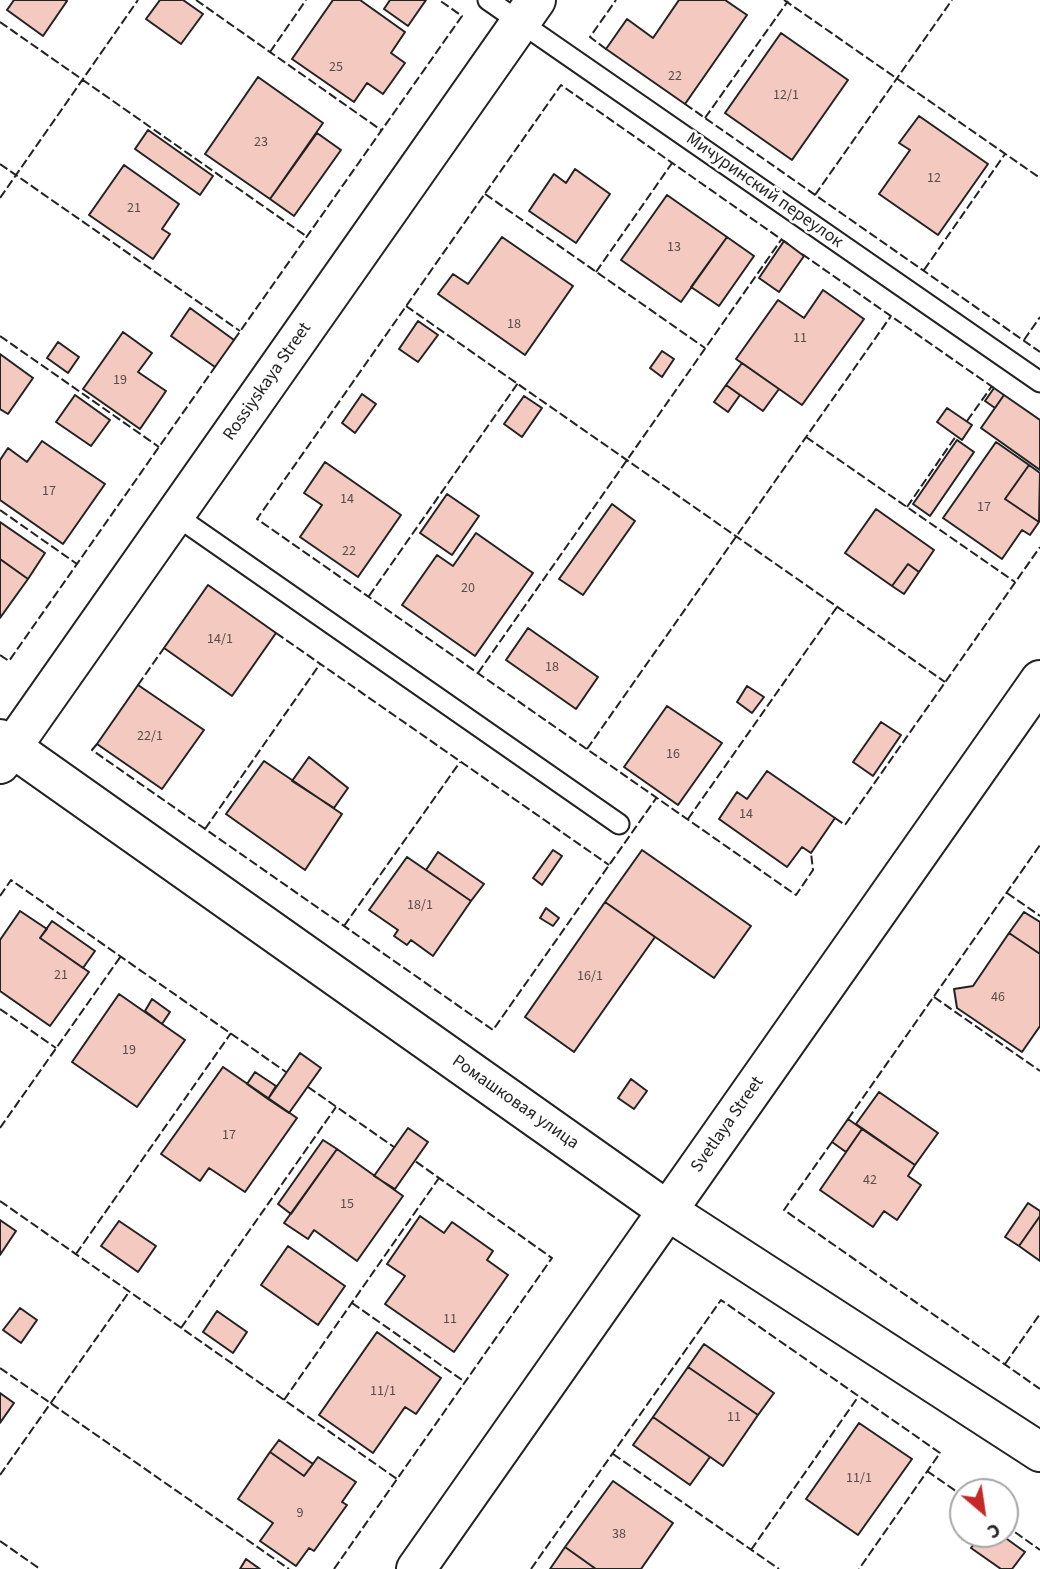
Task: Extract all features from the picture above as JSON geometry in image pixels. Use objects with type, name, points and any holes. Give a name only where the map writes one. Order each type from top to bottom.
[{"type":"street","name":"Rossiyskaya Street","points":[[4,750],[175,514],[528,11]]},
{"type":"street","name":"Svetlaya Street","points":[[416,1569],[1040,680]]},
{"type":"street","name":"Ромашковая улица","points":[[4,750],[668,1211],[1040,1452]]},
{"type":"lane","name":"Мичуринский переулок","points":[[488,0],[528,11],[1040,382]]},
{"type":"lane","points":[[175,514],[619,824]]},
{"type":"building","points":[[14,0],[67,1],[43,36],[7,10]]},
{"type":"building","points":[[160,0],[183,0],[203,14],[181,44],[146,19]]},
{"type":"building","points":[[333,0],[360,0],[405,32],[391,53],[405,63],[383,94],[367,83],[354,102],[292,59]]},
{"type":"building","points":[[390,0],[426,0],[408,26],[384,9]]},
{"type":"building","points":[[679,0],[725,0],[747,15],[685,104],[606,49],[627,19],[653,38]]},
{"type":"building","points":[[781,33],[848,80],[792,160],[725,113]]},
{"type":"building","points":[[258,77],[323,123],[270,199],[205,154]]},
{"type":"building","points":[[919,116],[988,164],[938,235],[879,194],[910,150],[899,143]]},
{"type":"building","points":[[148,130],[213,176],[200,195],[135,149]]},
{"type":"building","points":[[317,133],[341,150],[294,216],[270,199]]},
{"type":"building","points":[[124,165],[179,204],[162,229],[170,234],[153,259],[89,215]]},
{"type":"building","points":[[575,169],[610,194],[576,243],[529,211],[554,174],[566,183]]},
{"type":"building","points":[[667,195],[727,237],[681,302],[621,260]]},
{"type":"building","points":[[502,237],[573,286],[525,355],[438,294],[453,274],[468,284]]},
{"type":"building","points":[[727,237],[754,256],[719,306],[691,287]]},
{"type":"building","points":[[784,241],[804,256],[779,292],[759,278]]},
{"type":"building","points":[[823,290],[864,319],[802,405],[736,359],[778,300],[804,318]]},
{"type":"building","points":[[190,308],[234,340],[215,367],[171,336]]},
{"type":"building","points":[[418,321],[438,335],[418,362],[399,349]]},
{"type":"building","points":[[123,332],[152,353],[138,372],[166,391],[140,429],[83,389]]},
{"type":"building","points":[[58,342],[79,357],[68,373],[47,358]]},
{"type":"building","points":[[662,351],[674,359],[662,377],[650,368]]},
{"type":"building","points":[[0,354],[33,378],[8,414],[0,409]]},
{"type":"building","points":[[742,363],[779,389],[763,411],[726,385]]},
{"type":"building","points":[[726,385],[740,395],[728,412],[714,402]]},
{"type":"building","points":[[994,388],[1004,395],[995,408],[985,401]]},
{"type":"building","points":[[362,394],[376,404],[355,433],[342,423]]},
{"type":"building","points":[[75,395],[110,420],[91,446],[56,422]]},
{"type":"building","points":[[1004,395],[1040,420],[1040,470],[981,428]]},
{"type":"building","points":[[524,396],[542,408],[522,437],[504,424]]},
{"type":"building","points":[[947,408],[972,425],[962,440],[937,422]]},
{"type":"building","points":[[957,440],[974,452],[930,516],[913,504]]},
{"type":"building","points":[[42,441],[105,484],[63,544],[0,500],[0,460],[8,448],[27,462]]},
{"type":"building","points":[[996,442],[1029,465],[1005,499],[1039,522],[1030,535],[1022,530],[1002,559],[943,518]]},
{"type":"building","points":[[325,462],[401,515],[358,577],[300,537],[322,505],[304,493]]},
{"type":"building","points":[[1029,465],[1040,473],[1039,522],[1005,499]]},
{"type":"building","points":[[447,494],[479,516],[452,555],[420,533]]},
{"type":"building","points":[[612,504],[635,521],[583,595],[559,579]]},
{"type":"building","points":[[876,509],[934,550],[919,572],[908,564],[892,586],[845,553]]},
{"type":"building","points":[[0,522],[45,553],[28,579],[0,559]]},
{"type":"building","points":[[476,533],[533,573],[475,656],[402,605],[437,555],[453,566]]},
{"type":"building","points":[[0,559],[28,579],[0,618]]},
{"type":"building","points":[[908,564],[919,572],[904,594],[892,586]]},
{"type":"building","points":[[208,585],[276,633],[232,696],[164,648]]},
{"type":"building","points":[[528,628],[598,677],[576,709],[506,660]]},
{"type":"building","points":[[138,685],[204,730],[162,789],[97,744]]},
{"type":"building","points":[[747,686],[764,697],[752,713],[737,702]]},
{"type":"building","points":[[667,706],[722,743],[678,805],[624,767]]},
{"type":"building","points":[[881,722],[901,735],[873,776],[853,762]]},
{"type":"building","points":[[309,757],[348,788],[334,808],[292,781]]},
{"type":"building","points":[[264,761],[342,814],[305,870],[226,814]]},
{"type":"building","points":[[767,771],[835,818],[811,853],[802,847],[787,867],[719,819],[737,792],[747,799]]},
{"type":"building","points":[[553,850],[562,856],[542,885],[533,878]]},
{"type":"building","points":[[642,850],[751,926],[714,978],[605,902]]},
{"type":"building","points":[[438,852],[484,884],[471,901],[426,870]]},
{"type":"building","points":[[407,857],[471,901],[433,956],[411,940],[407,945],[394,936],[398,930],[369,910]]},
{"type":"building","points":[[605,902],[655,937],[574,1052],[525,1017]]},
{"type":"building","points":[[546,908],[559,918],[553,926],[540,918]]},
{"type":"building","points":[[20,911],[47,929],[40,938],[89,972],[50,1026],[0,991],[0,940]]},
{"type":"building","points":[[1024,912],[1040,922],[1040,954],[1009,933]]},
{"type":"building","points":[[52,921],[95,951],[83,968],[40,938]]},
{"type":"building","points":[[1009,933],[1040,954],[1040,1026],[1022,1052],[957,1008],[954,989],[973,986]]},
{"type":"building","points":[[119,994],[185,1040],[137,1107],[72,1062]]},
{"type":"building","points":[[152,999],[170,1012],[162,1024],[145,1011]]},
{"type":"building","points":[[300,1053],[321,1068],[289,1113],[268,1099]]},
{"type":"building","points":[[223,1067],[297,1118],[245,1192],[209,1168],[200,1181],[161,1154]]},
{"type":"building","points":[[255,1072],[276,1086],[268,1099],[247,1084]]},
{"type":"building","points":[[631,1079],[647,1091],[634,1109],[618,1098]]},
{"type":"building","points":[[879,1092],[938,1133],[915,1165],[856,1124]]},
{"type":"building","points":[[848,1119],[862,1129],[846,1152],[832,1142]]},
{"type":"building","points":[[408,1128],[428,1142],[395,1189],[374,1176]]},
{"type":"building","points":[[862,1129],[915,1165],[908,1176],[921,1185],[897,1220],[884,1211],[873,1227],[820,1190]]},
{"type":"building","points":[[323,1140],[337,1149],[291,1214],[278,1204]]},
{"type":"building","points":[[337,1149],[403,1196],[357,1261],[314,1230],[308,1239],[284,1223]]},
{"type":"building","points":[[1028,1203],[1040,1211],[1040,1216],[1019,1246],[1005,1237]]},
{"type":"building","points":[[420,1216],[444,1233],[452,1222],[493,1251],[487,1260],[508,1275],[454,1352],[385,1304],[405,1276],[387,1264]]},
{"type":"building","points":[[1040,1216],[1040,1261],[1019,1246]]},
{"type":"building","points":[[0,1220],[16,1231],[0,1255]]},
{"type":"building","points":[[119,1221],[156,1246],[138,1272],[101,1246]]},
{"type":"building","points":[[288,1246],[345,1286],[318,1325],[261,1285]]},
{"type":"building","points":[[20,1308],[37,1320],[21,1343],[3,1330]]},
{"type":"building","points":[[217,1311],[247,1332],[233,1353],[203,1332]]},
{"type":"building","points":[[377,1332],[441,1378],[416,1414],[405,1407],[373,1453],[319,1415]]},
{"type":"building","points":[[704,1344],[774,1393],[758,1415],[688,1367]]},
{"type":"building","points":[[688,1367],[758,1415],[723,1466],[653,1417]]},
{"type":"building","points":[[0,1393],[14,1403],[0,1423]]},
{"type":"building","points":[[653,1417],[710,1457],[690,1485],[633,1445]]},
{"type":"building","points":[[859,1423],[912,1459],[858,1535],[806,1499]]},
{"type":"building","points":[[279,1440],[313,1464],[304,1476],[270,1452]]},
{"type":"building","points":[[270,1452],[304,1476],[318,1457],[356,1482],[342,1502],[347,1505],[314,1551],[309,1548],[296,1566],[260,1541],[273,1523],[238,1499]]},
{"type":"building","points":[[613,1481],[673,1523],[641,1569],[596,1569],[565,1547]]},
{"type":"building","points":[[565,1547],[596,1569],[550,1569]]},
{"type":"building","points":[[971,1548],[1019,1548],[1025,1552],[1012,1569],[1001,1569]]},
{"type":"building","points":[[246,1559],[260,1569],[240,1569]]},
{"type":"fence","points":[[0,198],[138,0]]},
{"type":"fence","points":[[196,0],[381,130]]},
{"type":"fence","points":[[270,52],[306,0]]},
{"type":"fence","points":[[234,340],[462,16],[439,0]]},
{"type":"fence","points":[[606,49],[590,37],[616,0]]},
{"type":"fence","points":[[784,0],[1040,178]]},
{"type":"fence","points":[[815,195],[952,0]]},
{"type":"fence","points":[[705,118],[788,1]]},
{"type":"fence","points":[[0,22],[306,236]]},
{"type":"fence","points":[[788,244],[561,85],[257,519],[796,895],[813,870],[811,853]]},
{"type":"fence","points":[[685,104],[1040,352]]},
{"type":"fence","points":[[924,270],[1005,154]]},
{"type":"fence","points":[[596,272],[672,163]]},
{"type":"fence","points":[[0,164],[240,331]]},
{"type":"fence","points":[[485,194],[705,348]]},
{"type":"fence","points":[[478,673],[781,240]]},
{"type":"fence","points":[[802,254],[994,388]]},
{"type":"fence","points":[[406,306],[945,682]]},
{"type":"fence","points":[[587,749],[891,316]]},
{"type":"fence","points":[[1024,340],[1040,317]]},
{"type":"fence","points":[[0,336],[159,447]]},
{"type":"fence","points":[[0,655],[9,661],[215,367]]},
{"type":"fence","points":[[369,596],[518,383]]},
{"type":"fence","points":[[967,421],[992,386]]},
{"type":"fence","points":[[907,507],[956,436]]},
{"type":"fence","points":[[806,437],[1015,582]]},
{"type":"fence","points":[[0,510],[77,564]]},
{"type":"fence","points":[[835,818],[845,825],[1040,547]]},
{"type":"fence","points":[[688,819],[837,607]]},
{"type":"fence","points":[[276,633],[609,865]]},
{"type":"fence","points":[[138,685],[164,648]]},
{"type":"fence","points":[[205,829],[320,664]]},
{"type":"fence","points":[[97,744],[92,750],[493,1030],[657,797]]},
{"type":"fence","points":[[344,926],[460,762]]},
{"type":"fence","points":[[848,1119],[1040,845]]},
{"type":"fence","points":[[0,896],[11,880],[286,1072]]},
{"type":"fence","points":[[1007,893],[1040,916]]},
{"type":"fence","points":[[0,1128],[121,956]]},
{"type":"fence","points":[[934,997],[1040,1071]]},
{"type":"fence","points":[[0,1009],[56,1048]]},
{"type":"fence","points":[[76,1254],[231,1033]]},
{"type":"fence","points":[[308,1087],[394,1147]]},
{"type":"fence","points":[[181,1328],[336,1107]]},
{"type":"fence","points":[[832,1142],[784,1210],[1040,1389]]},
{"type":"fence","points":[[334,1569],[552,1258],[415,1161]]},
{"type":"fence","points":[[284,1400],[439,1178]]},
{"type":"fence","points":[[0,1201],[397,1479]]},
{"type":"fence","points":[[0,1475],[129,1292]]},
{"type":"fence","points":[[531,1569],[721,1300],[940,1453],[859,1569]]},
{"type":"fence","points":[[352,1303],[465,1382]]},
{"type":"fence","points":[[1005,1364],[1040,1314]]},
{"type":"fence","points":[[0,1368],[289,1569]]},
{"type":"fence","points":[[751,1550],[858,1397]]},
{"type":"fence","points":[[613,1454],[779,1569]]},
{"type":"fence","points":[[927,1471],[949,1486]]},
{"type":"fence","points":[[1019,1535],[1040,1550]]},
{"type":"fence","points":[[0,1541],[40,1569]]}]
